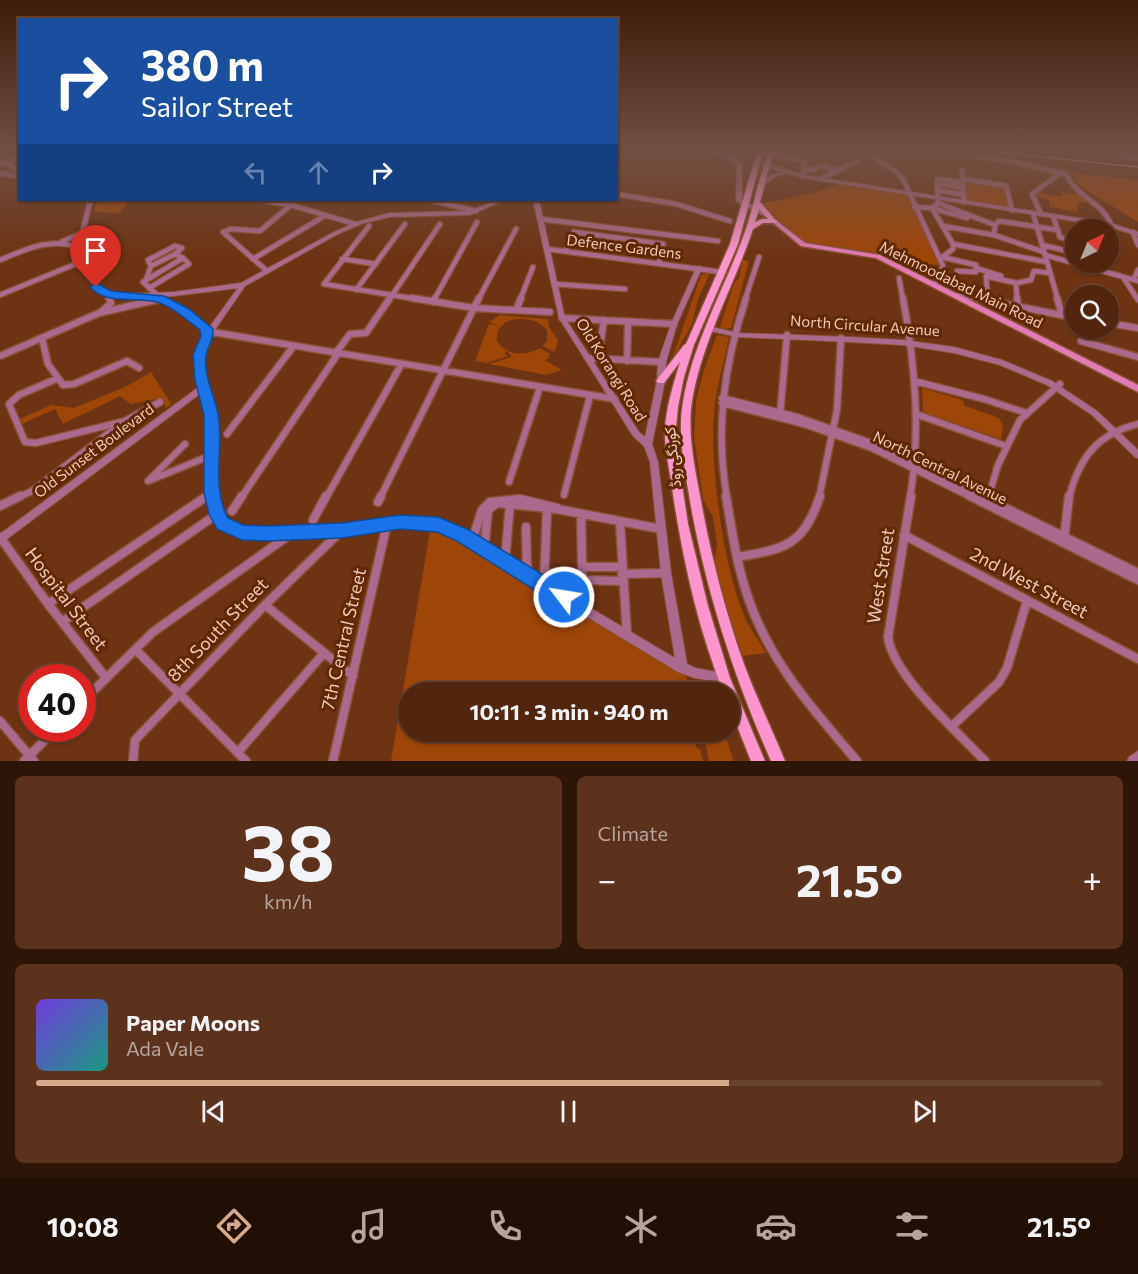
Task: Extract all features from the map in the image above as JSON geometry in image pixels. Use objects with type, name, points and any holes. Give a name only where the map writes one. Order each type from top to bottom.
[{"type":"main road","name":"کورنگی روڈ","points":[[751,186],[734,244],[690,345],[673,407],[670,438],[688,555],[724,678],[758,761]]},
{"type":"main road","name":"کورنگی روڈ","points":[[760,186],[750,228],[694,372],[688,398],[685,436],[699,524],[713,589],[738,663],[778,761]]},
{"type":"main road","points":[[755,206],[773,220]]},
{"type":"main road","points":[[750,228],[762,221],[773,220]]},
{"type":"main road","name":"Mehmoodabad Main Road","points":[[773,220],[803,244],[878,256],[1138,389]]},
{"type":"main road","points":[[661,381],[690,345]]},
{"type":"street","points":[[738,186],[739,202],[755,206]]},
{"type":"street","points":[[860,186],[938,200],[1072,219]]},
{"type":"street","points":[[905,186],[941,258],[942,267],[935,285]]},
{"type":"street","points":[[932,208],[938,200],[937,186]]},
{"type":"street","points":[[963,186],[964,202]]},
{"type":"street","points":[[996,186],[1006,186],[1012,210]]},
{"type":"street","points":[[1041,214],[1032,194],[1043,186]]},
{"type":"street","points":[[1070,186],[1077,194],[1104,211],[1109,219]]},
{"type":"street","points":[[937,190],[964,195]]},
{"type":"street","points":[[618,194],[684,206],[718,220],[730,221]]},
{"type":"street","points":[[938,200],[995,225]]},
{"type":"street","points":[[90,201],[78,248],[78,263],[96,287],[108,294],[158,297]]},
{"type":"street","points":[[266,201],[291,205],[355,224]]},
{"type":"street","points":[[430,201],[476,211]]},
{"type":"street","points":[[0,356],[99,313],[158,297],[243,285],[336,233],[359,223],[389,215],[449,215],[476,211],[499,201]]},
{"type":"street","name":"Old Korangi Road","points":[[536,201],[562,318],[616,399],[636,434],[648,444]]},
{"type":"street","points":[[267,271],[223,232],[231,229],[260,231],[291,205]]},
{"type":"street","points":[[914,207],[932,208],[967,218]]},
{"type":"street","points":[[932,208],[953,244],[953,249],[941,258]]},
{"type":"street","points":[[1033,213],[1062,315]]},
{"type":"street","points":[[254,259],[326,215]]},
{"type":"street","points":[[1053,216],[1060,237],[1065,239]]},
{"type":"street","points":[[542,219],[718,241]]},
{"type":"street","points":[[994,235],[995,225],[999,221],[1058,230]]},
{"type":"street","points":[[433,302],[477,222]]},
{"type":"street","points":[[356,290],[405,224]]},
{"type":"street","points":[[232,511],[350,334],[366,333],[440,224]]},
{"type":"street","points":[[369,226],[324,284],[474,308],[550,312]]},
{"type":"street","points":[[943,226],[994,235],[1065,260]]},
{"type":"street","points":[[1119,228],[1136,233],[1138,245]]},
{"type":"street","points":[[378,502],[474,308],[516,229]]},
{"type":"street","points":[[0,260],[56,243],[82,232]]},
{"type":"street","points":[[566,251],[574,232],[663,244],[659,263]]},
{"type":"street","points":[[600,256],[606,237]]},
{"type":"street","points":[[571,240],[591,243]]},
{"type":"street","points":[[56,243],[78,248]]},
{"type":"street","points":[[603,244],[625,247]]},
{"type":"street","points":[[953,244],[1047,262]]},
{"type":"street","points":[[1042,245],[1065,250]]},
{"type":"street","points":[[151,266],[148,261],[151,258],[174,246],[182,248],[151,266],[143,283],[158,297],[203,325],[207,337]]},
{"type":"street","name":"Defence Gardens","points":[[547,249],[721,272]]},
{"type":"street","points":[[640,249],[661,252]]},
{"type":"street","points":[[149,288],[189,264],[175,254]]},
{"type":"street","points":[[759,257],[734,333],[722,401],[721,466],[737,557],[758,624],[783,667],[819,716],[857,761]]},
{"type":"street","points":[[146,280],[183,258]]},
{"type":"street","points":[[941,258],[976,265],[976,268],[994,273],[1003,280]]},
{"type":"street","points":[[342,259],[376,264]]},
{"type":"street","points":[[0,295],[78,263]]},
{"type":"street","points":[[516,310],[533,267]]},
{"type":"street","points":[[942,267],[1016,283],[1031,280],[1034,271],[1050,273]]},
{"type":"street","points":[[682,668],[666,573],[654,462],[648,444],[661,381],[662,362],[674,324],[699,268]]},
{"type":"street","points":[[957,271],[976,272],[976,268]]},
{"type":"street","points":[[1110,273],[1136,280],[1138,270]]},
{"type":"street","points":[[1122,276],[1137,298]]},
{"type":"street","name":"West Street","points":[[899,278],[914,381],[915,466],[888,637],[889,647],[910,682],[985,761]]},
{"type":"street","points":[[987,278],[987,301]]},
{"type":"street","points":[[1016,283],[1018,307]]},
{"type":"street","points":[[554,284],[625,289]]},
{"type":"street","points":[[243,285],[207,337],[200,355],[211,415],[212,493],[222,524],[242,532],[292,533],[411,522],[438,525],[476,543],[682,668],[695,673],[724,678]]},
{"type":"street","points":[[99,313],[111,303],[108,294]]},
{"type":"street","points":[[959,296],[1065,316]]},
{"type":"street","points":[[562,318],[674,324]]},
{"type":"street","points":[[598,358],[604,320]]},
{"type":"street","points":[[627,361],[628,322]]},
{"type":"street","points":[[1119,325],[1138,328]]},
{"type":"street","name":"North Circular Avenue","points":[[711,329],[734,333],[910,342],[985,356],[1017,366],[1059,385],[1117,428]]},
{"type":"street","points":[[780,415],[787,336]]},
{"type":"street","points":[[207,337],[293,347],[616,399]]},
{"type":"street","points":[[42,338],[41,348],[56,379],[63,385],[74,384],[127,361],[140,368]]},
{"type":"street","points":[[737,557],[780,550],[802,534],[814,516],[836,431],[841,339]]},
{"type":"street","points":[[1081,341],[1138,357]]},
{"type":"street","points":[[227,434],[293,347]]},
{"type":"street","points":[[588,358],[662,362]]},
{"type":"street","points":[[313,520],[401,365]]},
{"type":"street","points":[[56,379],[19,396],[9,404],[25,442],[36,443],[124,421]]},
{"type":"street","points":[[914,381],[984,399],[1026,413]]},
{"type":"street","points":[[988,499],[1006,447],[1026,413],[1059,385]]},
{"type":"street","name":"Old Sunset Boulevard","points":[[0,538],[205,386]]},
{"type":"street","points":[[509,482],[540,387]]},
{"type":"street","points":[[564,495],[590,396]]},
{"type":"street","name":"North Central Avenue","points":[[722,401],[836,431],[988,499],[1138,580]]},
{"type":"street","points":[[0,506],[32,491],[124,421],[160,402]]},
{"type":"street","points":[[916,414],[1006,447]]},
{"type":"street","points":[[1064,540],[1068,500],[1074,480],[1092,447],[1117,428],[1138,424]]},
{"type":"street","points":[[1117,428],[1138,450]]},
{"type":"street","points":[[1117,428],[1138,455]]},
{"type":"street","points":[[636,434],[652,432]]},
{"type":"street","points":[[185,444],[148,481],[212,455]]},
{"type":"street","name":"North Central Avenue","points":[[915,466],[1064,540],[1138,573]]},
{"type":"street","points":[[48,604],[212,493]]},
{"type":"street","points":[[476,543],[483,507],[492,500],[511,498],[553,506],[557,509]]},
{"type":"street","points":[[476,543],[484,541],[488,510],[497,504],[557,509],[661,529]]},
{"type":"street","points":[[505,561],[510,504]]},
{"type":"street","points":[[544,586],[547,509]]},
{"type":"street","points":[[62,622],[217,514]]},
{"type":"street","points":[[581,514],[583,609]]},
{"type":"street","points":[[620,522],[627,634]]},
{"type":"street","name":"7th Central Street","points":[[333,761],[387,524]]},
{"type":"street","points":[[525,573],[527,570],[526,527]]},
{"type":"street","name":"8th South Street","points":[[132,761],[135,740],[265,605],[342,530]]},
{"type":"street","points":[[96,688],[153,633],[292,533]]},
{"type":"street","name":"2nd West Street","points":[[904,535],[1138,659]]},
{"type":"street","name":"Hospital Street","points":[[0,538],[106,678]]},
{"type":"street","points":[[583,567],[622,574]]},
{"type":"street","points":[[583,580],[622,574],[666,573]]},
{"type":"street","points":[[952,726],[999,682],[1007,668],[1027,601]]},
{"type":"street","points":[[265,605],[353,676]]},
{"type":"street","points":[[136,650],[246,761]]},
{"type":"street","points":[[238,752],[324,652]]},
{"type":"street","points":[[0,721],[30,759],[45,742]]},
{"type":"street","points":[[1133,761],[1138,757]]},
{"type":"shaded area","points":[[835,186],[858,186],[907,193],[943,266],[803,245],[759,204],[817,192]]},
{"type":"shaded area","points":[[966,186],[997,186],[1006,187],[1011,208],[967,201]]},
{"type":"shaded area","points":[[1080,186],[1138,186],[1138,222]]},
{"type":"shaded area","points":[[1039,189],[1047,195],[1063,196],[1062,192],[1077,194],[1092,202],[1078,203],[1077,212],[1050,207],[1049,200],[1033,196]]},
{"type":"shaded area","points":[[98,201],[130,201],[119,213],[93,212],[95,205],[100,202]]},
{"type":"shaded area","points":[[742,260],[749,261],[731,328],[723,329],[720,327],[734,283],[739,278]]},
{"type":"shaded area","points":[[710,273],[698,299],[692,324],[671,362],[701,275]]},
{"type":"shaded area","points":[[500,315],[548,319],[549,327],[558,340],[555,352],[542,346],[547,341],[547,330],[541,324],[525,319],[508,321],[498,332],[497,341],[506,350],[517,353],[540,348],[550,354],[548,356],[550,357],[545,360],[562,370],[546,375],[489,364],[512,357],[507,351],[504,353],[508,356],[487,363],[475,361],[489,324],[499,326],[489,322]]},
{"type":"shaded area","points":[[717,335],[729,337],[718,385],[713,435],[716,487],[724,542],[729,568],[745,618],[766,653],[743,656],[723,601],[714,564],[717,544],[713,517],[703,499],[694,437],[696,401]]},
{"type":"shaded area","points":[[151,372],[171,404],[166,408],[162,398],[131,404],[120,396],[63,424],[55,409],[22,424],[20,419],[51,405],[74,408],[127,386]]},
{"type":"shaded area","points":[[922,388],[963,400],[965,406],[999,418],[1003,425],[1001,439],[923,412]]},
{"type":"shaded area","points":[[430,531],[463,539],[686,675],[688,682],[404,682]]},
{"type":"shaded area","points":[[398,720],[398,742],[695,742],[696,747],[700,749],[703,761],[391,761]]},
{"type":"shaded area","points":[[705,742],[727,742],[734,761],[709,761]]},
{"type":"route","points":[[96,287],[108,294],[139,296],[168,302],[206,329],[207,336],[200,355],[202,380],[211,415],[212,493],[222,524],[233,530],[250,534],[342,530],[400,522],[438,525],[463,536],[564,597]]}]
